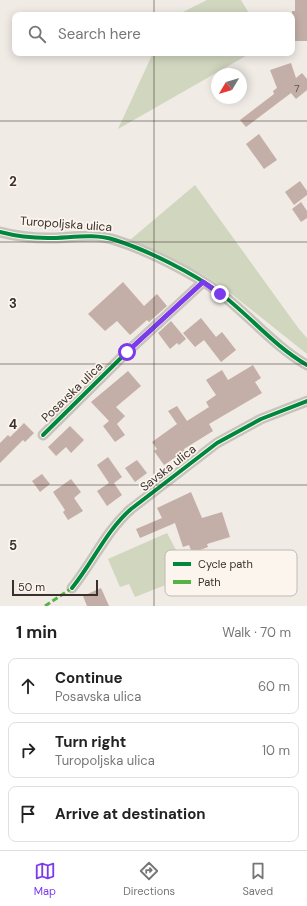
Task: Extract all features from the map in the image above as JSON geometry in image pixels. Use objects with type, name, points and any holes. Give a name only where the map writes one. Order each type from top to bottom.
[{"type":"street","name":"Turopoljska ulica","points":[[0,232],[47,238],[94,236],[113,239],[167,262],[203,282],[220,294],[285,349],[307,365]]},
{"type":"street","name":"Posavska ulica","points":[[43,435],[127,352],[203,282]]},
{"type":"street","name":"Savska ulica","points":[[72,588],[84,573],[118,520],[131,509],[222,439],[261,419],[307,401]]},
{"type":"green space","points":[[207,0],[241,0],[248,12],[183,12]]},
{"type":"green space","points":[[152,56],[246,56],[225,68],[211,68],[211,76],[118,129]]},
{"type":"green space","points":[[195,185],[307,338],[307,354],[224,288],[202,274],[130,240]]},
{"type":"green space","points":[[167,533],[176,550],[165,550],[165,585],[135,597],[129,584],[120,587],[108,559]]},
{"type":"building","points":[[295,0],[307,0],[307,41],[295,41],[295,12],[292,11],[295,11]]},
{"type":"building","points":[[291,63],[296,78],[302,73],[307,79],[307,90],[296,99],[291,93],[246,127],[240,120],[274,94],[273,91],[277,88],[270,70]]},
{"type":"building","points":[[259,134],[277,160],[264,169],[246,144]]},
{"type":"building","points":[[300,181],[307,191],[307,195],[294,205],[285,192]]},
{"type":"building","points":[[301,202],[307,211],[307,218],[301,222],[292,209]]},
{"type":"building","points":[[123,282],[144,306],[157,294],[167,306],[149,322],[147,320],[130,335],[117,321],[105,331],[88,314]]},
{"type":"building","points":[[201,318],[216,337],[222,332],[236,350],[221,362],[204,340],[195,347],[183,333]]},
{"type":"building","points":[[171,321],[186,339],[179,345],[177,343],[170,349],[158,333]]},
{"type":"building","points":[[253,365],[261,378],[255,382],[262,393],[209,424],[213,431],[184,449],[185,451],[164,465],[154,451],[157,449],[152,442],[177,424],[168,411],[177,406],[187,421],[209,407],[206,402],[216,395],[206,380],[222,370],[228,380]]},
{"type":"building","points":[[128,371],[141,386],[116,407],[125,416],[117,424],[125,435],[115,442],[103,426],[109,421],[91,402]]},
{"type":"building","points":[[24,423],[34,433],[25,442],[23,440],[0,463],[0,443],[8,435],[10,437]]},
{"type":"building","points":[[70,426],[84,440],[71,453],[66,447],[56,456],[48,447]]},
{"type":"building","points":[[108,457],[122,477],[114,483],[122,495],[107,506],[97,491],[109,483],[97,465]]},
{"type":"building","points":[[137,460],[147,473],[135,482],[125,468]]},
{"type":"building","points":[[42,474],[50,484],[40,492],[32,481]]},
{"type":"building","points":[[71,479],[81,492],[74,498],[83,511],[68,520],[63,512],[65,510],[53,492]]},
{"type":"building","points":[[191,492],[202,518],[222,512],[230,537],[207,544],[208,547],[200,550],[191,550],[189,545],[183,547],[175,523],[140,538],[136,529],[162,518],[157,508]]},
{"type":"building","points":[[101,588],[109,606],[87,606],[83,596]]},
{"type":"marked path","points":[[45,606],[72,588]]},
{"type":"cycle path","points":[[0,232],[36,238],[82,236],[99,237],[128,244],[183,270],[209,285],[231,302],[295,358],[307,365]]},
{"type":"cycle path","points":[[43,435],[127,352],[203,282]]},
{"type":"cycle path","points":[[72,588],[114,527],[131,509],[217,443],[261,419],[307,401]]},
{"type":"route","points":[[127,352],[203,282],[220,294]]}]
